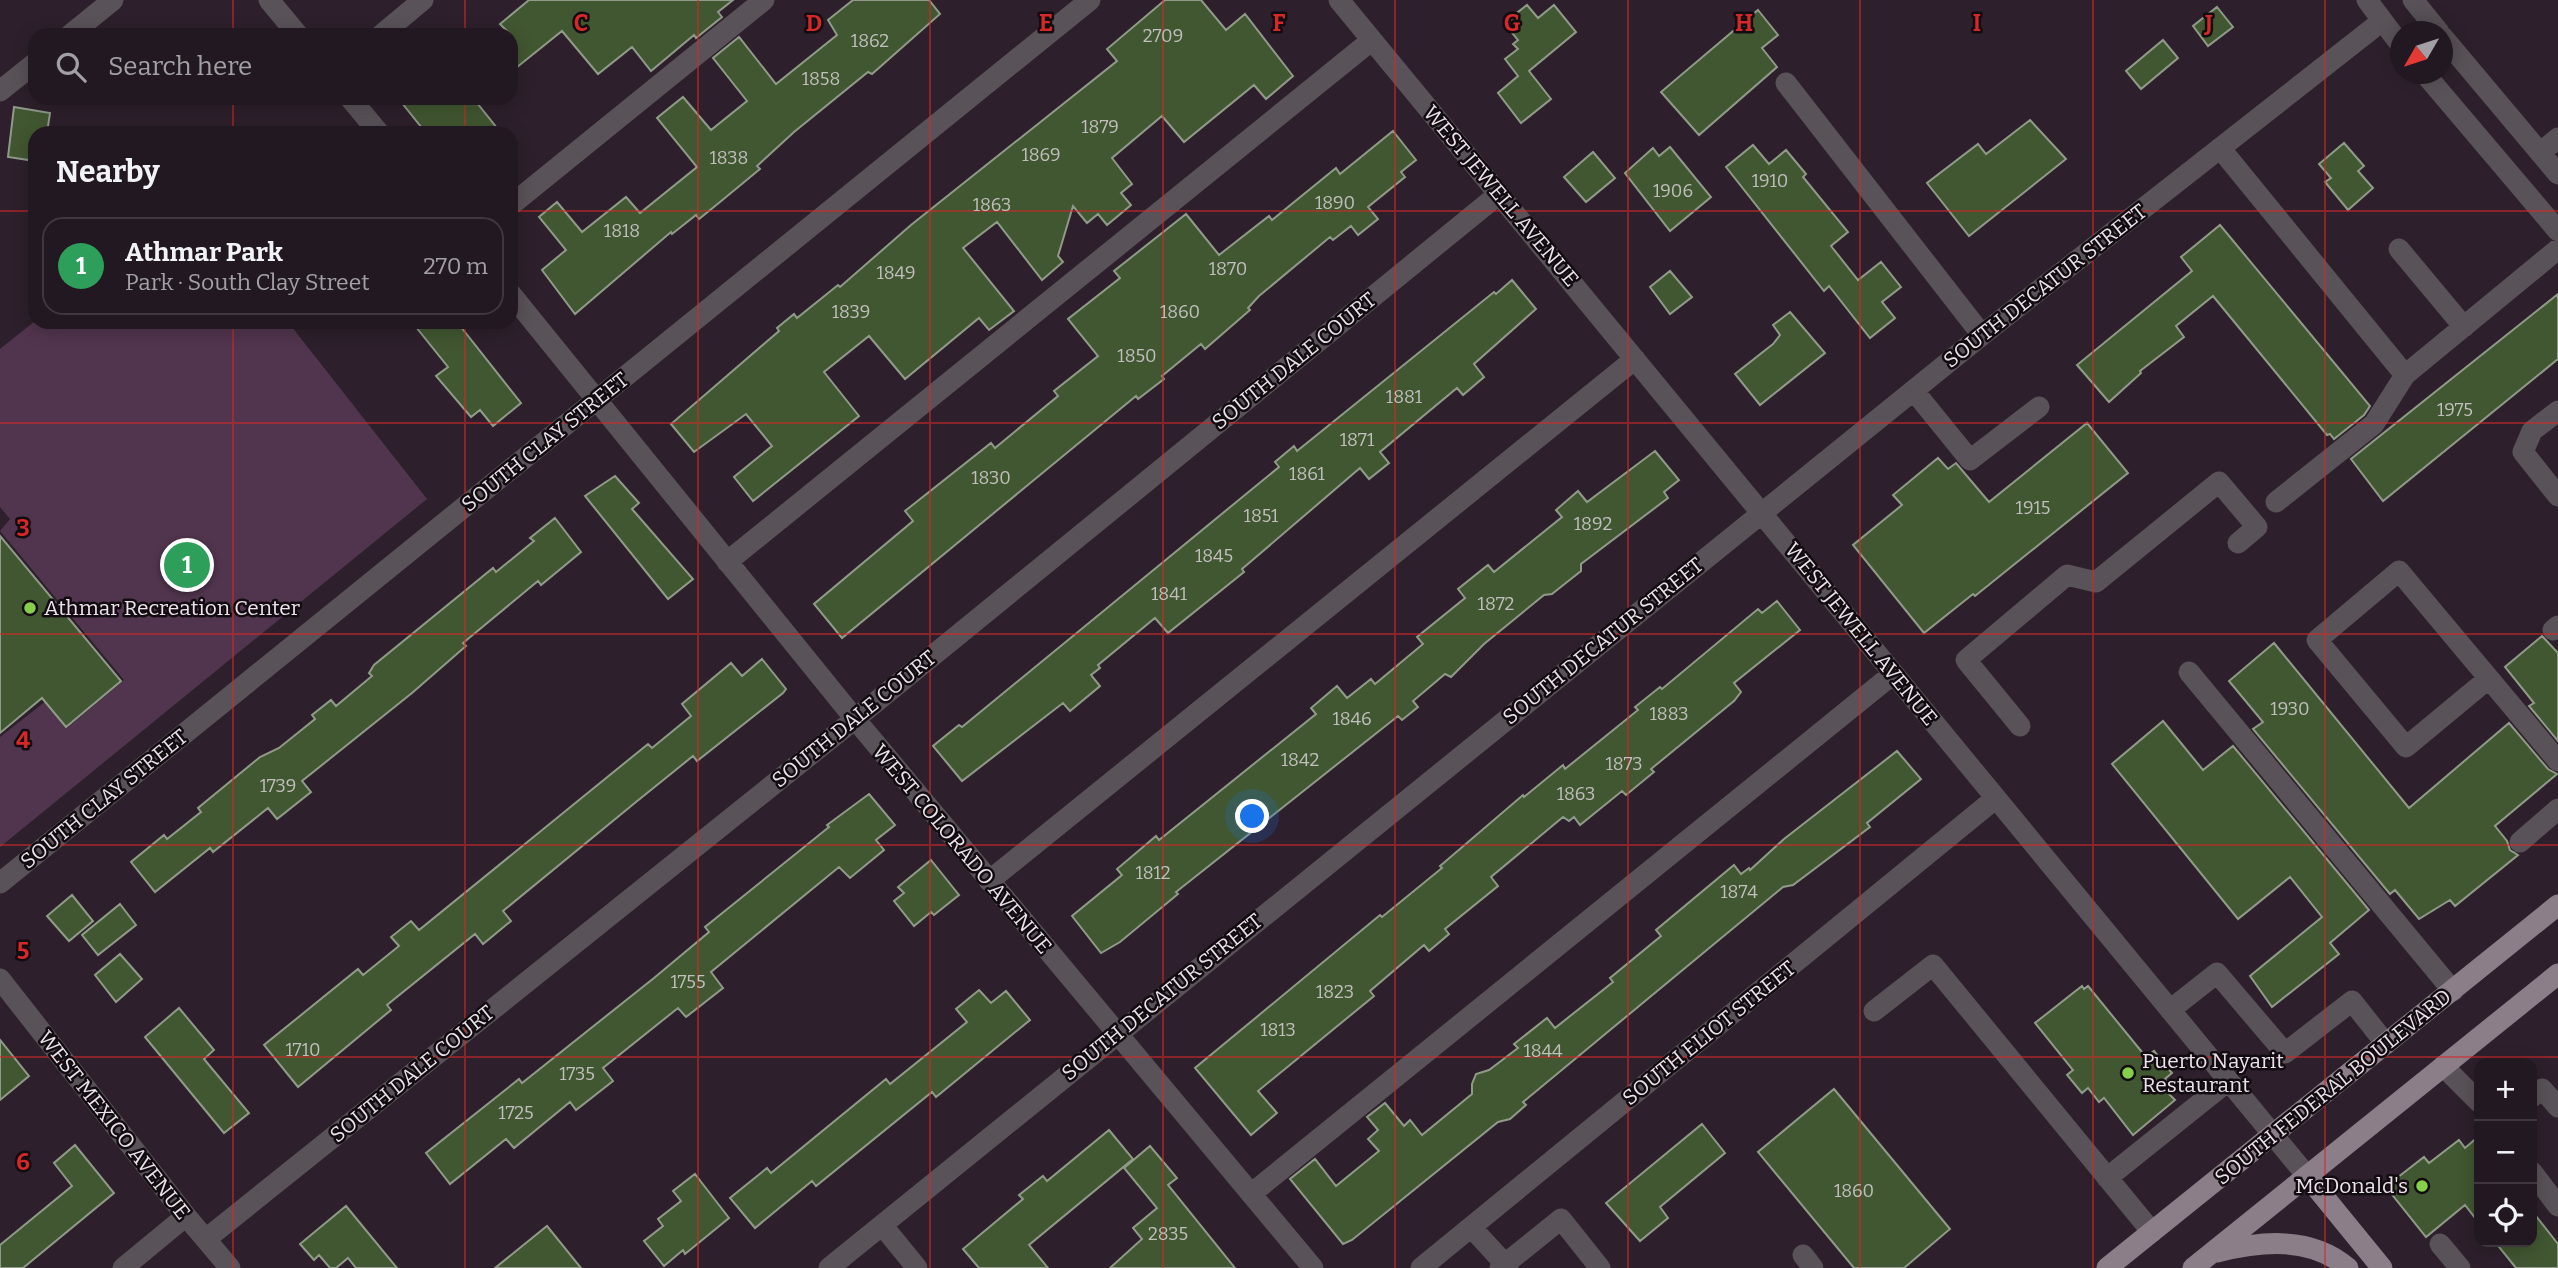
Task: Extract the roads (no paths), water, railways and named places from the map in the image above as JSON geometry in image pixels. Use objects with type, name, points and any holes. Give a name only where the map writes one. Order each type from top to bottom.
[{"type":"main road","name":"SOUTH FEDERAL BOULEVARD","points":[[2107,1268],[2558,905]]},
{"type":"main road","points":[[2193,1268],[2558,974]]},
{"type":"main road","name":"WEST JEWELL AVENUE","points":[[2306,1176],[2382,1268]]},
{"type":"main road","points":[[2211,1253],[2246,1245],[2309,1245],[2331,1253],[2348,1268]]},
{"type":"street","points":[[79,28],[113,0]]},
{"type":"street","points":[[269,0],[292,28]]},
{"type":"street","points":[[389,28],[423,0]]},
{"type":"street","points":[[518,199],[764,0]]},
{"type":"street","name":"SOUTH CLAY STREET","points":[[0,883],[1090,0]]},
{"type":"street","name":"WEST JEWELL AVENUE","points":[[1339,0],[2306,1176]]},
{"type":"street","points":[[2367,0],[2390,31]]},
{"type":"street","points":[[2413,0],[2430,21]]},
{"type":"street","name":"SOUTH DECATUR STREET","points":[[829,1268],[1982,335],[2382,21]]},
{"type":"street","points":[[727,562],[1372,40]]},
{"type":"street","points":[[2453,48],[2558,174]]},
{"type":"street","points":[[0,92],[28,69]]},
{"type":"street","points":[[1786,83],[1982,335]]},
{"type":"street","points":[[2433,84],[2558,231]]},
{"type":"street","points":[[356,105],[373,126]]},
{"type":"street","points":[[2540,153],[2558,138]]},
{"type":"street","points":[[2220,148],[2405,375]]},
{"type":"street","name":"SOUTH DALE COURT","points":[[206,1239],[855,719],[1499,194]]},
{"type":"street","points":[[2399,249],[2463,327]]},
{"type":"street","points":[[2277,502],[2374,424],[2405,375],[2558,249]]},
{"type":"street","name":"WEST COLORADO AVENUE","points":[[518,303],[855,719],[1313,1268]]},
{"type":"street","points":[[989,881],[1635,359]]},
{"type":"street","points":[[1914,391],[1970,460],[2039,407]]},
{"type":"street","points":[[2558,411],[2532,432],[2523,452],[2558,496]]},
{"type":"street","points":[[2020,726],[1966,660],[2067,575],[2096,582],[2219,482],[2257,527],[2238,542]]},
{"type":"street","points":[[2488,679],[2406,747],[2317,640],[2399,571],[2558,761]]},
{"type":"street","points":[[2189,673],[2453,991]]},
{"type":"street","points":[[1251,1194],[1894,674]]},
{"type":"street","name":"SOUTH ELIOT STREET","points":[[1421,1268],[1996,798]]},
{"type":"street","points":[[2520,842],[2557,811]]},
{"type":"street","points":[[1874,1011],[1933,965],[2152,1232]]},
{"type":"street","points":[[2170,1010],[2217,973],[2285,1053],[2352,1001],[2386,1044]]},
{"type":"street","name":"WEST MEXICO AVENUE","points":[[0,979],[230,1268]]},
{"type":"street","points":[[2443,1066],[2474,1097]]},
{"type":"street","points":[[2108,1178],[2228,1081]]},
{"type":"street","points":[[2537,1093],[2543,1089],[2558,1107]]},
{"type":"street","points":[[2537,1179],[2558,1206]]},
{"type":"street","points":[[123,1268],[186,1216]]},
{"type":"street","points":[[1471,1227],[1504,1267],[1561,1219],[1600,1268]]},
{"type":"street","points":[[882,1225],[917,1268]]},
{"type":"street","points":[[2440,1244],[2459,1268]]},
{"type":"place","name":"Athmar Park","points":[[187,565]]},
{"type":"place","name":"Athmar Recreation Center","points":[[30,608]]},
{"type":"place","name":"Puerto Nayarit Restaurant","points":[[2128,1073]]},
{"type":"place","name":"McDonald's","points":[[2422,1186]]}]
